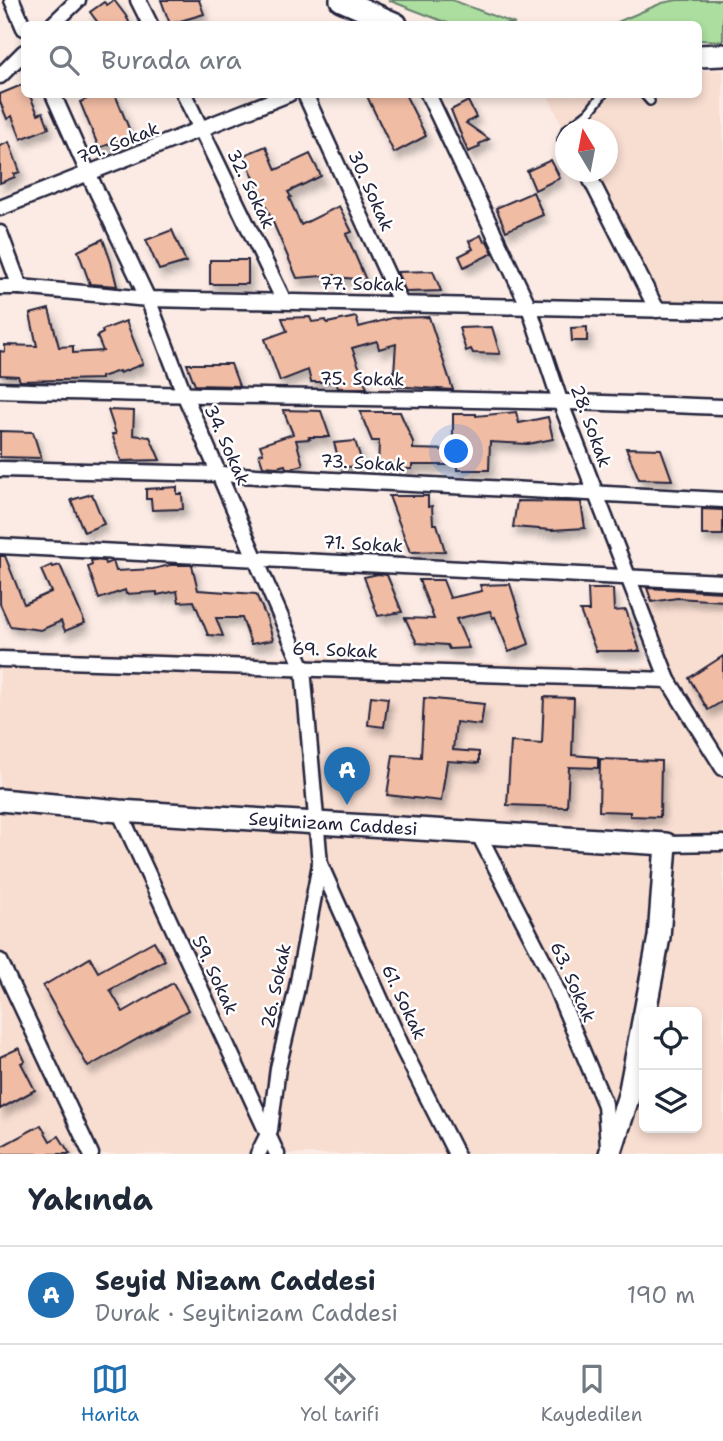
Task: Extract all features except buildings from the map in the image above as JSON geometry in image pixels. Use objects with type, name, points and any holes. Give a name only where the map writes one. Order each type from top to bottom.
[{"type":"street","points":[[12,0],[21,21]]},
{"type":"street","points":[[56,21],[78,0]]},
{"type":"street","points":[[138,0],[148,21]]},
{"type":"street","points":[[341,0],[389,21]]},
{"type":"street","points":[[0,76],[21,55]]},
{"type":"street","points":[[702,57],[723,55]]},
{"type":"street","name":"34. Sokak","points":[[55,98],[148,299],[185,396],[303,668],[317,823]]},
{"type":"street","name":"32. Sokak","points":[[186,98],[284,301]]},
{"type":"street","name":"79. Sokak","points":[[0,208],[279,98]]},
{"type":"street","name":"30. Sokak","points":[[307,98],[401,304]]},
{"type":"street","name":"28. Sokak","points":[[430,98],[529,307],[560,401],[668,680],[723,768]]},
{"type":"street","points":[[590,182],[657,310]]},
{"type":"street","points":[[0,233],[20,287]]},
{"type":"street","name":"77. Sokak","points":[[0,287],[148,299],[723,311]]},
{"type":"street","name":"75. Sokak","points":[[0,390],[185,396],[560,401],[723,407]]},
{"type":"street","name":"73. Sokak","points":[[0,468],[219,474],[723,500]]},
{"type":"street","name":"71. Sokak","points":[[0,546],[723,582]]},
{"type":"street","name":"69. Sokak","points":[[0,659],[668,680]]},
{"type":"street","name":"Seyitnizam Caddesi","points":[[0,800],[119,811],[666,844]]},
{"type":"street","name":"59. Sokak","points":[[119,811],[277,1154]]},
{"type":"street","name":"26. Sokak","points":[[258,1154],[270,1130],[278,1068],[296,992],[320,864],[317,823]]},
{"type":"street","name":"63. Sokak","points":[[478,833],[548,969],[605,1105],[609,1154]]},
{"type":"street","points":[[646,1007],[659,937],[666,844],[723,843]]},
{"type":"street","name":"61. Sokak","points":[[320,864],[403,1049],[456,1154]]},
{"type":"street","points":[[0,961],[91,1154]]},
{"type":"street","points":[[609,1154],[629,1095],[639,1044]]},
{"type":"lane","points":[[580,119],[600,98]]},
{"type":"shaded area","points":[[723,70],[723,301],[645,300],[589,182],[618,182],[618,119],[559,119],[549,98],[702,98],[702,71]]},
{"type":"shaded area","points":[[628,569],[723,576],[723,1154],[0,1154],[0,648],[669,668]]},
{"type":"green space","points":[[388,0],[452,0],[507,21],[442,21]]},
{"type":"green space","points":[[677,0],[723,0],[723,41],[702,40],[702,21],[620,21],[662,3]]},
{"type":"place","name":"Seyid Nizam Caddesi","points":[[347,805]]}]
